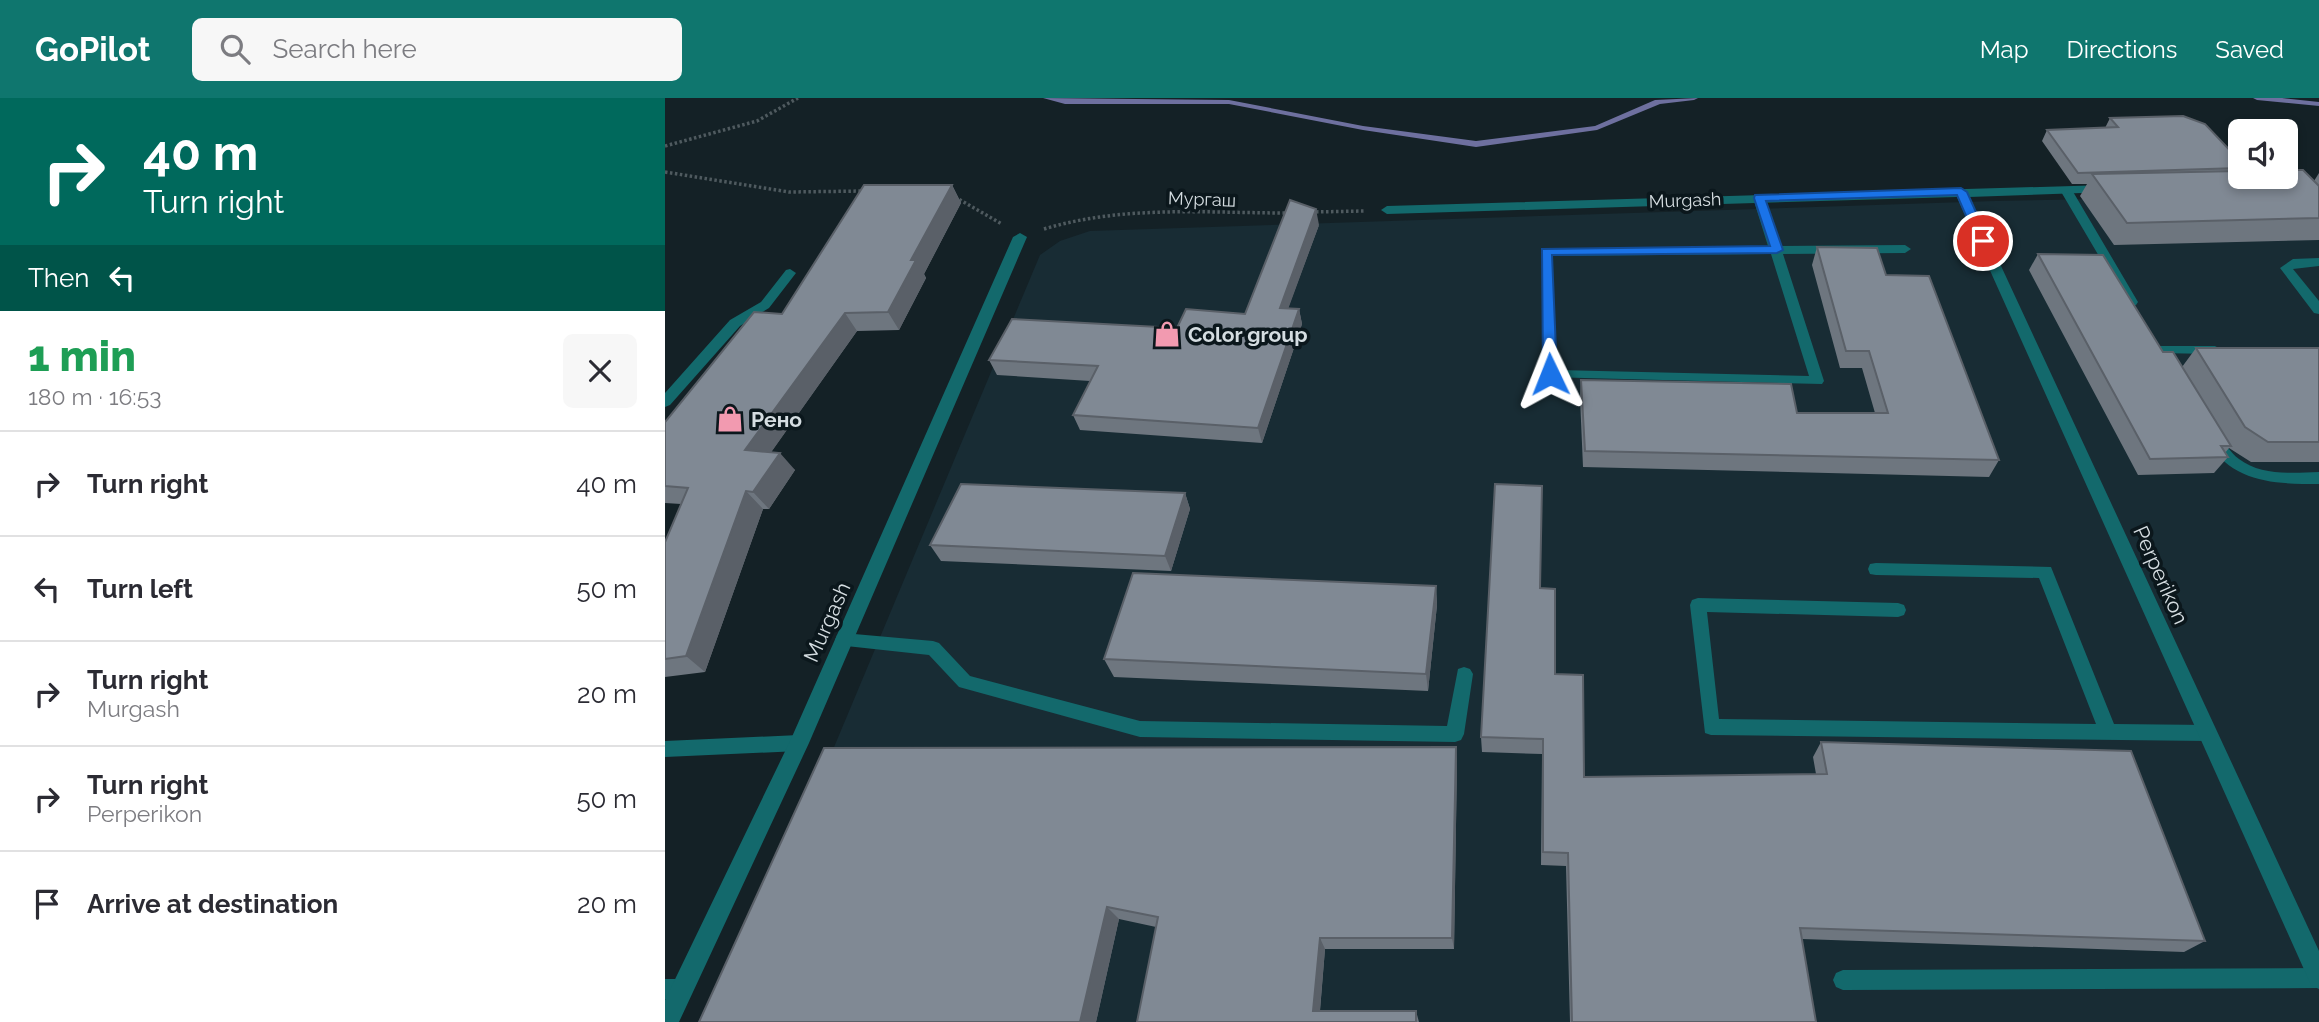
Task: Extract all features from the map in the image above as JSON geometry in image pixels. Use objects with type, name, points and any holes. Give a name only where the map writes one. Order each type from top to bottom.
[{"type":"street","name":"Murgash","points":[[1387,210],[2119,188]]},
{"type":"street","name":"Perperikon","points":[[1961,192],[2319,978]]},
{"type":"street","name":"Murgash","points":[[667,1022],[674,989],[799,743],[1020,237]]},
{"type":"lane","points":[[2066,190],[2140,316]]},
{"type":"lane","points":[[1759,198],[1777,250],[1817,381],[1550,374],[1546,252],[1777,250],[1905,249]]},
{"type":"lane","points":[[2319,262],[2293,262],[2286,268],[2319,310]]},
{"type":"lane","points":[[665,402],[735,323],[765,305],[790,273]]},
{"type":"lane","points":[[2160,350],[2227,350]]},
{"type":"lane","points":[[2208,430],[2228,461],[2250,474],[2275,478],[2319,478]]},
{"type":"lane","points":[[1876,569],[2045,572],[2108,732]]},
{"type":"lane","points":[[1898,610],[1698,604],[1711,727],[2208,733]]},
{"type":"lane","points":[[843,640],[933,648],[965,682],[1140,729],[1455,734],[1464,674]]},
{"type":"lane","points":[[665,749],[799,743]]},
{"type":"lane","points":[[1843,980],[2319,978]]},
{"type":"path","points":[[665,146],[757,121],[798,98]]},
{"type":"path","points":[[665,172],[751,188],[839,194],[877,189]]},
{"type":"path","points":[[951,195],[995,219],[1020,237]]},
{"type":"path","points":[[1303,212],[1387,210]]},
{"type":"path","name":"Мургаш","points":[[1020,237],[1074,218],[1135,212],[1289,213]]},
{"type":"shaded area","points":[[2319,195],[2319,1022],[719,1022],[1040,255],[1060,241],[1090,231],[1995,201]]},
{"type":"building","points":[[2183,116],[2205,124],[2228,148],[2228,168],[2078,173],[2047,130],[2118,127],[2110,118]]},
{"type":"building","points":[[2298,170],[2303,170],[2319,186],[2319,218],[2127,223],[2092,174],[2228,171],[2228,189],[2298,189]]},
{"type":"building","points":[[864,185],[952,185],[911,260],[916,260],[888,312],[845,313],[745,450],[780,453],[753,492],[746,491],[686,656],[665,659],[665,542],[688,488],[665,486],[665,422],[754,312],[782,314]]},
{"type":"building","points":[[1290,200],[1316,209],[1280,308],[1299,309],[1258,428],[1073,415],[1098,366],[989,360],[1012,319],[1177,328],[1186,309],[1245,314]]},
{"type":"building","points":[[1817,247],[1877,248],[1886,275],[1929,276],[1999,460],[1585,451],[1581,380],[1791,384],[1797,413],[1888,413],[1869,351],[1846,351]]},
{"type":"building","points":[[2038,254],[2103,255],[2163,352],[2173,352],[2231,446],[2221,446],[2228,457],[2150,459]]},
{"type":"building","points":[[2196,348],[2319,348],[2319,442],[2268,442],[2245,427]]},
{"type":"building","points":[[961,484],[1185,493],[1165,556],[930,545]]},
{"type":"building","points":[[1495,484],[1542,486],[1540,588],[1555,589],[1555,674],[1583,675],[1584,777],[1827,774],[1821,742],[2131,751],[2205,941],[1800,928],[1816,1022],[1572,1022],[1568,853],[1543,852],[1543,739],[1481,737]]},
{"type":"building","points":[[1133,573],[1436,586],[1426,674],[1104,659]]},
{"type":"building","points":[[1456,747],[1452,938],[1320,938],[1313,1011],[1416,1011],[1416,1022],[1137,1022],[1158,917],[1107,907],[1080,1022],[699,1022],[824,748]]},
{"type":"waterway","points":[[1047,98],[1065,102],[1229,102],[1363,128],[1476,144],[1597,128],[1658,102],[1694,98]]},
{"type":"waterway","points":[[2257,98],[2319,104]]},
{"type":"place","name":"Color group","points":[[1167,334]]},
{"type":"place","name":"Рено","points":[[730,419]]},
{"type":"route","points":[[1550,374],[1546,252],[1777,250],[1759,198],[1961,192],[1983,241]]}]
